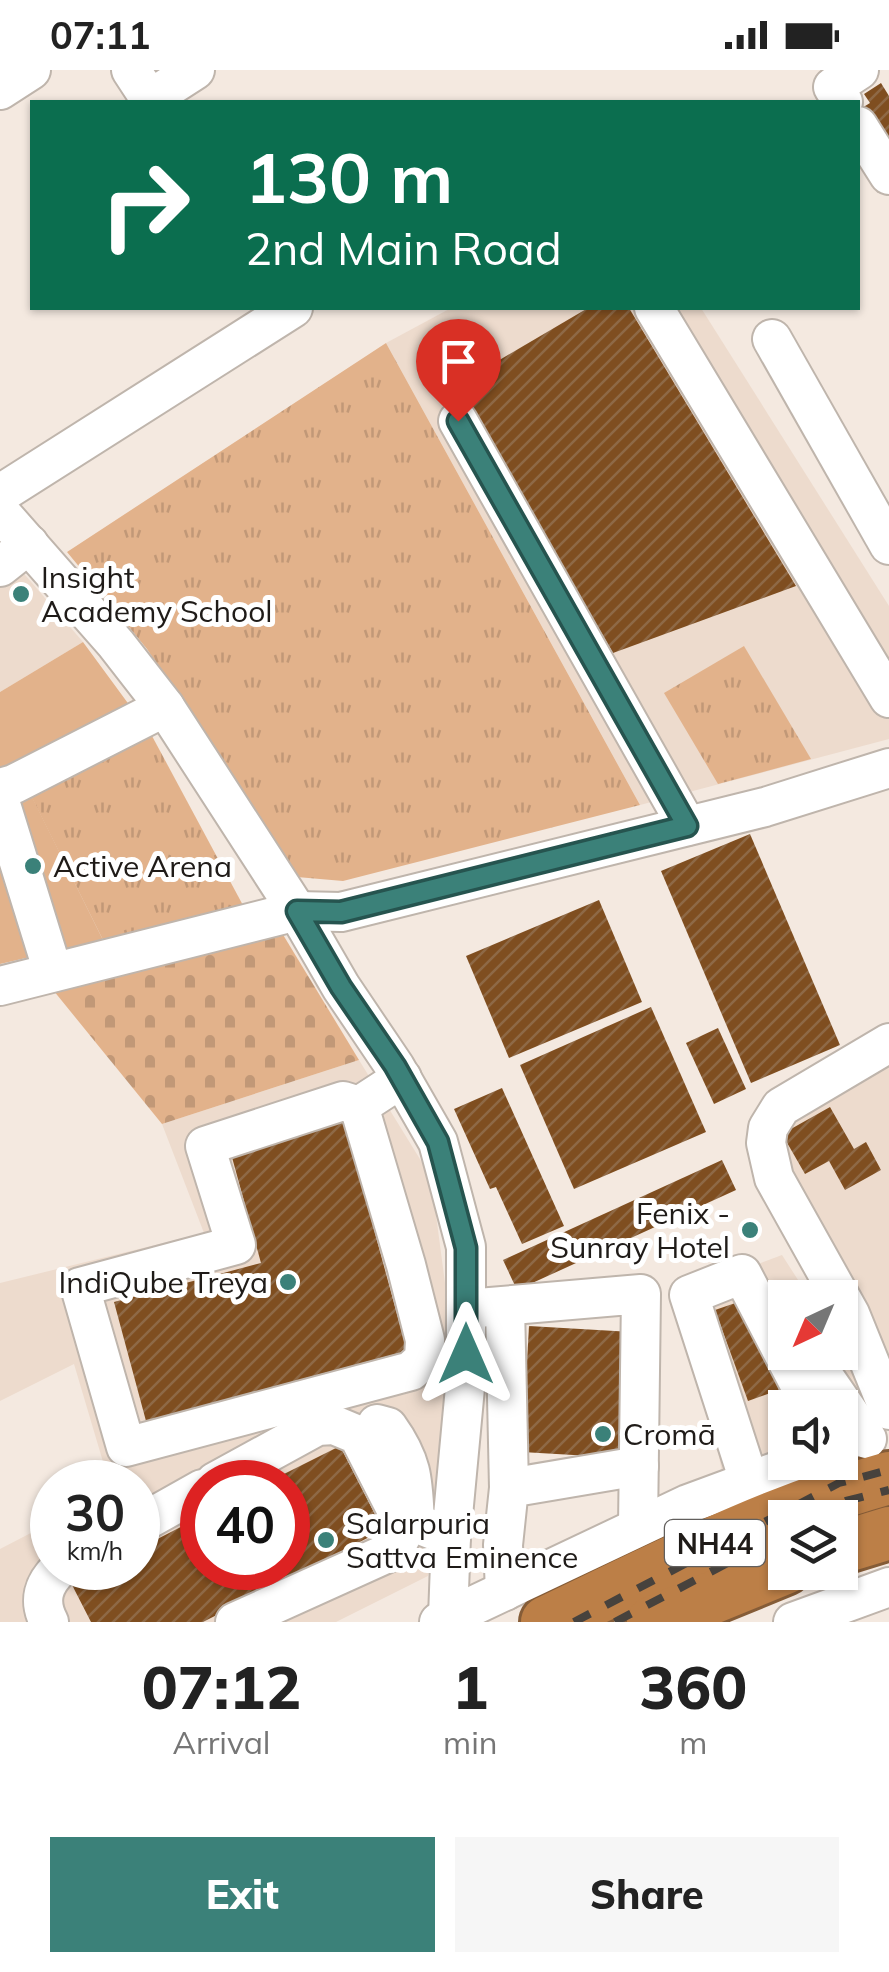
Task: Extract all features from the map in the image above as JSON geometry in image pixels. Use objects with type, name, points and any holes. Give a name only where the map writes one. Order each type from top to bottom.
[{"type":"highway","name":"NH44","points":[[547,1622],[743,1530],[852,1488],[875,1442]]},
{"type":"highway","points":[[858,1542],[889,1532]]},
{"type":"highway","name":"NH44","points":[[654,1622],[768,1575]]},
{"type":"street","points":[[0,90],[31,70]]},
{"type":"street","points":[[131,70],[150,99],[195,70]]},
{"type":"street","points":[[842,100],[833,87],[859,70]]},
{"type":"street","points":[[860,129],[889,175]]},
{"type":"street","points":[[0,494],[290,310]]},
{"type":"street","points":[[655,310],[889,698]]},
{"type":"street","points":[[772,339],[889,545]]},
{"type":"street","points":[[458,421],[687,826]]},
{"type":"street","points":[[0,512],[14,556],[116,644],[165,707],[402,1078],[438,1142],[466,1248],[466,1378],[443,1620]]},
{"type":"street","points":[[0,788],[165,707]]},
{"type":"street","points":[[0,986],[297,911],[341,912],[764,807],[889,768]]},
{"type":"street","points":[[0,801],[53,972]]},
{"type":"street","points":[[875,1442],[850,1314],[774,1178],[766,1143],[768,1128],[781,1107],[889,1043]]},
{"type":"street","points":[[359,1106],[402,1078]]},
{"type":"street","points":[[343,1101],[359,1106],[406,1265],[424,1359],[411,1371],[126,1447],[80,1288],[236,1244],[205,1146],[343,1101]]},
{"type":"street","points":[[406,1265],[466,1248]]},
{"type":"street","points":[[749,1482],[690,1296],[742,1274],[803,1391],[826,1381],[875,1442]]},
{"type":"street","points":[[466,1309],[641,1294],[638,1526]]},
{"type":"street","points":[[504,1590],[503,1545],[509,1488],[505,1306]]},
{"type":"street","points":[[248,1619],[392,1552],[408,1520],[414,1485],[408,1457],[388,1428],[376,1424]]},
{"type":"street","points":[[255,1460],[317,1426],[334,1425],[358,1435],[408,1520],[451,1538]]},
{"type":"street","points":[[509,1488],[639,1466]]},
{"type":"street","points":[[443,1620],[638,1526],[768,1475]]},
{"type":"street","points":[[793,1622],[889,1587]]},
{"type":"street","points":[[43,1590],[42,1608],[49,1622]]},
{"type":"shaded area","points":[[447,310],[702,310],[889,606],[889,739],[640,805],[386,343]]},
{"type":"shaded area","name":"Insight Academy School","points":[[0,546],[83,642],[0,692]]},
{"type":"shaded area","points":[[889,1051],[889,1375],[858,1315],[858,1280],[840,1280],[780,1164],[784,1122]]},
{"type":"shaded area","name":"Salarpuria Sattva Eminence","points":[[359,1060],[431,1177],[452,1336],[428,1576],[336,1622],[0,1622],[0,1549],[30,1533],[30,1590],[160,1590],[160,1460],[102,1460],[74,1364],[0,1401],[0,1283],[204,1233],[162,1124]]},
{"type":"shaded area","points":[[782,1255],[798,1280],[768,1280],[768,1370],[853,1370],[882,1417],[858,1412],[858,1390],[768,1390],[768,1456],[722,1472],[686,1291]]},
{"type":"green space","points":[[386,343],[640,805],[343,881],[297,877],[147,649],[67,552]]},
{"type":"green space","name":"Active Arena","points":[[83,642],[152,736],[30,793],[103,940],[0,964],[0,692]]},
{"type":"green space","points":[[744,646],[811,759],[718,784],[664,693]]},
{"type":"green space","points":[[152,736],[245,909],[103,940],[29,792]]},
{"type":"green space","points":[[282,933],[359,1060],[162,1124],[49,985]]},
{"type":"building","points":[[881,83],[889,96],[889,136],[882,141],[860,109],[870,103],[864,94]]},
{"type":"building","points":[[585,310],[630,310],[796,586],[613,653],[457,385]]},
{"type":"building","points":[[750,834],[840,1045],[751,1083],[661,871]]},
{"type":"building","points":[[599,900],[642,1002],[509,1058],[466,956]]},
{"type":"building","points":[[651,1007],[706,1132],[574,1189],[520,1065]]},
{"type":"building","points":[[718,1028],[746,1089],[714,1104],[686,1043]]},
{"type":"building","points":[[502,1088],[564,1226],[522,1244],[496,1187],[490,1189],[454,1109]]},
{"type":"building","points":[[830,1107],[854,1149],[866,1142],[881,1170],[845,1190],[829,1161],[805,1174],[782,1134]]},
{"type":"building","name":"IndiQube Treya","points":[[344,1119],[407,1351],[146,1421],[114,1302],[261,1263],[230,1150]]},
{"type":"building","points":[[722,1160],[736,1190],[517,1290],[503,1260]]},
{"type":"building","points":[[747,1299],[768,1359],[768,1370],[772,1370],[779,1390],[768,1390],[768,1394],[748,1401],[715,1310]]},
{"type":"building","points":[[529,1326],[632,1332],[625,1458],[522,1452]]},
{"type":"building","points":[[340,1446],[383,1530],[310,1567],[310,1461]]},
{"type":"building","points":[[180,1527],[180,1590],[266,1590],[203,1622],[91,1622],[75,1590],[160,1590],[160,1538]]},
{"type":"railway","points":[[574,1622],[839,1483],[889,1470]]},
{"type":"railway","points":[[850,1500],[889,1490]]},
{"type":"railway","points":[[615,1622],[768,1542]]},
{"type":"place","name":"Insight Academy School","points":[[21,594]]},
{"type":"place","name":"Active Arena","points":[[33,866]]},
{"type":"place","name":"Fenix - Sunray Hotel","points":[[750,1230]]},
{"type":"place","name":"IndiQube Treya","points":[[288,1282]]},
{"type":"place","name":"Cromā","points":[[603,1434]]},
{"type":"place","name":"Salarpuria Sattva Eminence","points":[[326,1540]]},
{"type":"route","points":[[458,421],[687,826],[341,912],[297,911],[438,1142],[466,1248],[466,1354]]}]
